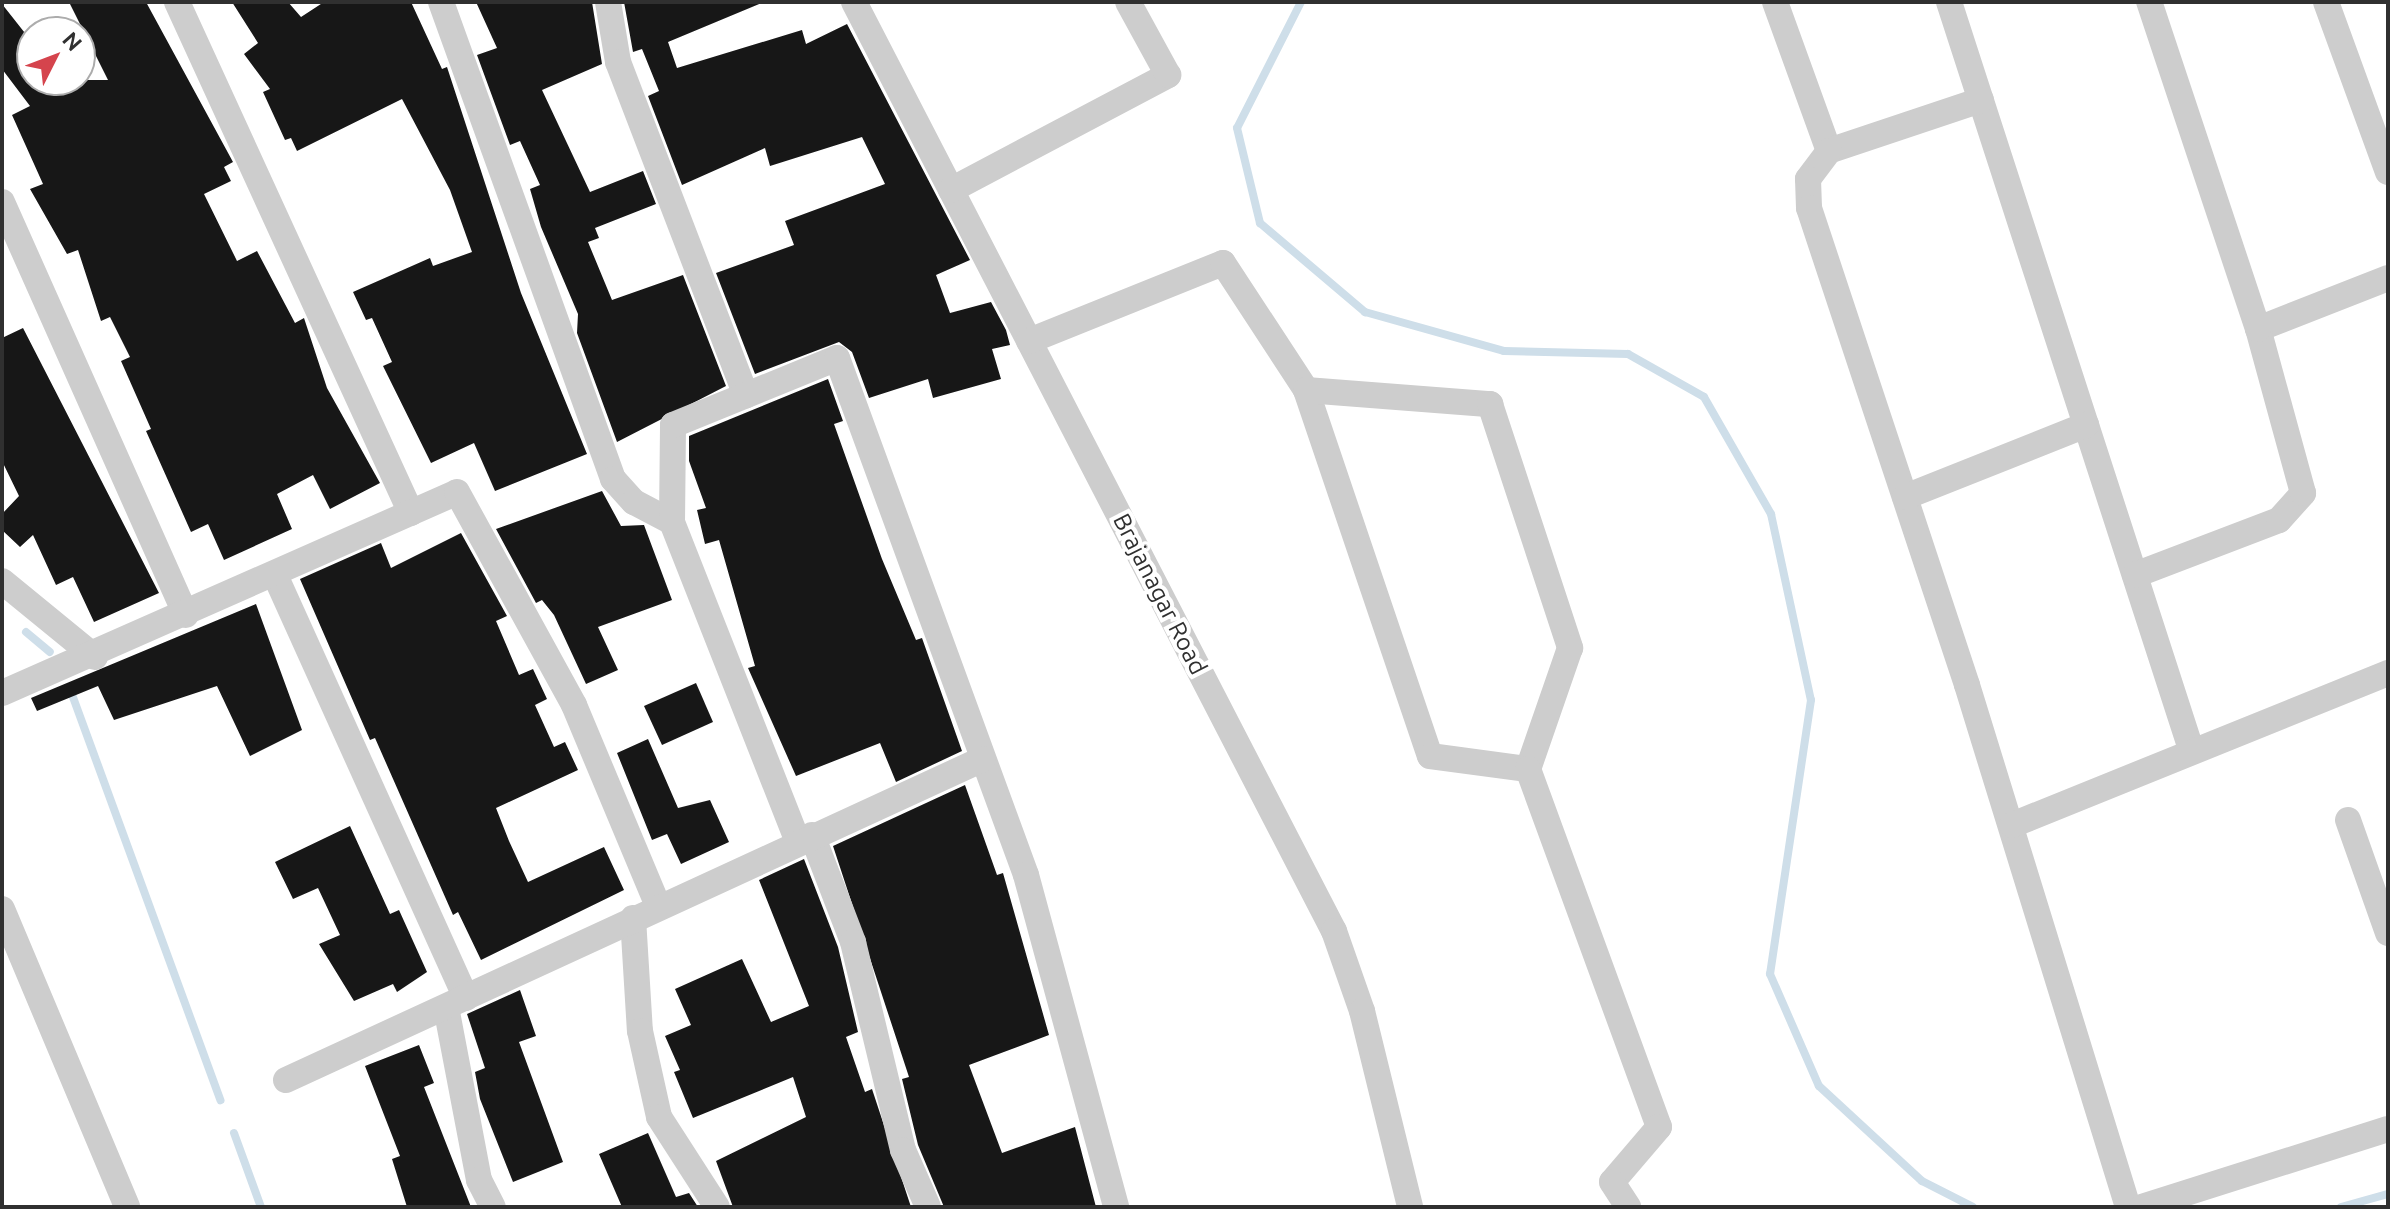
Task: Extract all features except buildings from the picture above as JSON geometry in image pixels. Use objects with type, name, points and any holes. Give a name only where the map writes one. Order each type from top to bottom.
[{"type":"street","points":[[177,2],[411,513]]},
{"type":"street","points":[[441,2],[613,479],[634,502],[672,522]]},
{"type":"street","points":[[608,2],[618,62],[746,395]]},
{"type":"street","name":"Brajanagar Road","points":[[854,2],[1334,931],[1362,1011],[1410,1207]]},
{"type":"street","points":[[951,190],[1168,75],[1128,2]]},
{"type":"street","points":[[1775,2],[1829,151]]},
{"type":"street","points":[[1949,2],[2192,752]]},
{"type":"street","points":[[2135,575],[2279,520],[2303,493],[2258,329],[2149,2]]},
{"type":"street","points":[[2326,2],[2388,172]]},
{"type":"street","points":[[1981,100],[1829,151],[1808,179],[1809,208],[2012,825],[2128,1207]]},
{"type":"street","points":[[2,202],[186,615]]},
{"type":"street","points":[[1029,341],[1223,263],[1306,390],[1430,756],[1528,769]]},
{"type":"street","points":[[2258,329],[2388,278]]},
{"type":"street","points":[[928,1207],[903,1150],[853,942],[805,838],[672,522],[673,425],[837,358],[1026,875],[1116,1207]]},
{"type":"street","points":[[1306,390],[1490,404],[1570,648],[1528,769],[1659,1127],[1612,1182],[1628,1207]]},
{"type":"street","points":[[1905,497],[2086,425]]},
{"type":"street","points":[[2,693],[95,657],[457,492],[574,705],[658,906]]},
{"type":"street","points":[[275,575],[456,1002],[479,1180],[493,1207]]},
{"type":"street","points":[[2,581],[95,657]]},
{"type":"street","points":[[2012,825],[2388,673]]},
{"type":"street","points":[[286,1080],[805,838],[983,759]]},
{"type":"street","points":[[2348,820],[2388,933]]},
{"type":"street","points":[[2,909],[127,1207]]},
{"type":"street","points":[[633,918],[640,1031],[659,1117],[717,1207]]},
{"type":"street","points":[[2142,1207],[2388,1129]]},
{"type":"waterway","points":[[1301,2],[1237,128],[1260,223],[1365,312],[1504,351],[1628,354],[1704,397],[1771,514],[1811,700],[1770,974],[1819,1086],[1922,1181],[1973,1207]]},
{"type":"waterway","points":[[26,632],[50,652]]},
{"type":"waterway","points":[[70,689],[220,1100]]},
{"type":"waterway","points":[[234,1133],[261,1207]]},
{"type":"waterway","points":[[2341,1207],[2388,1194]]}]
